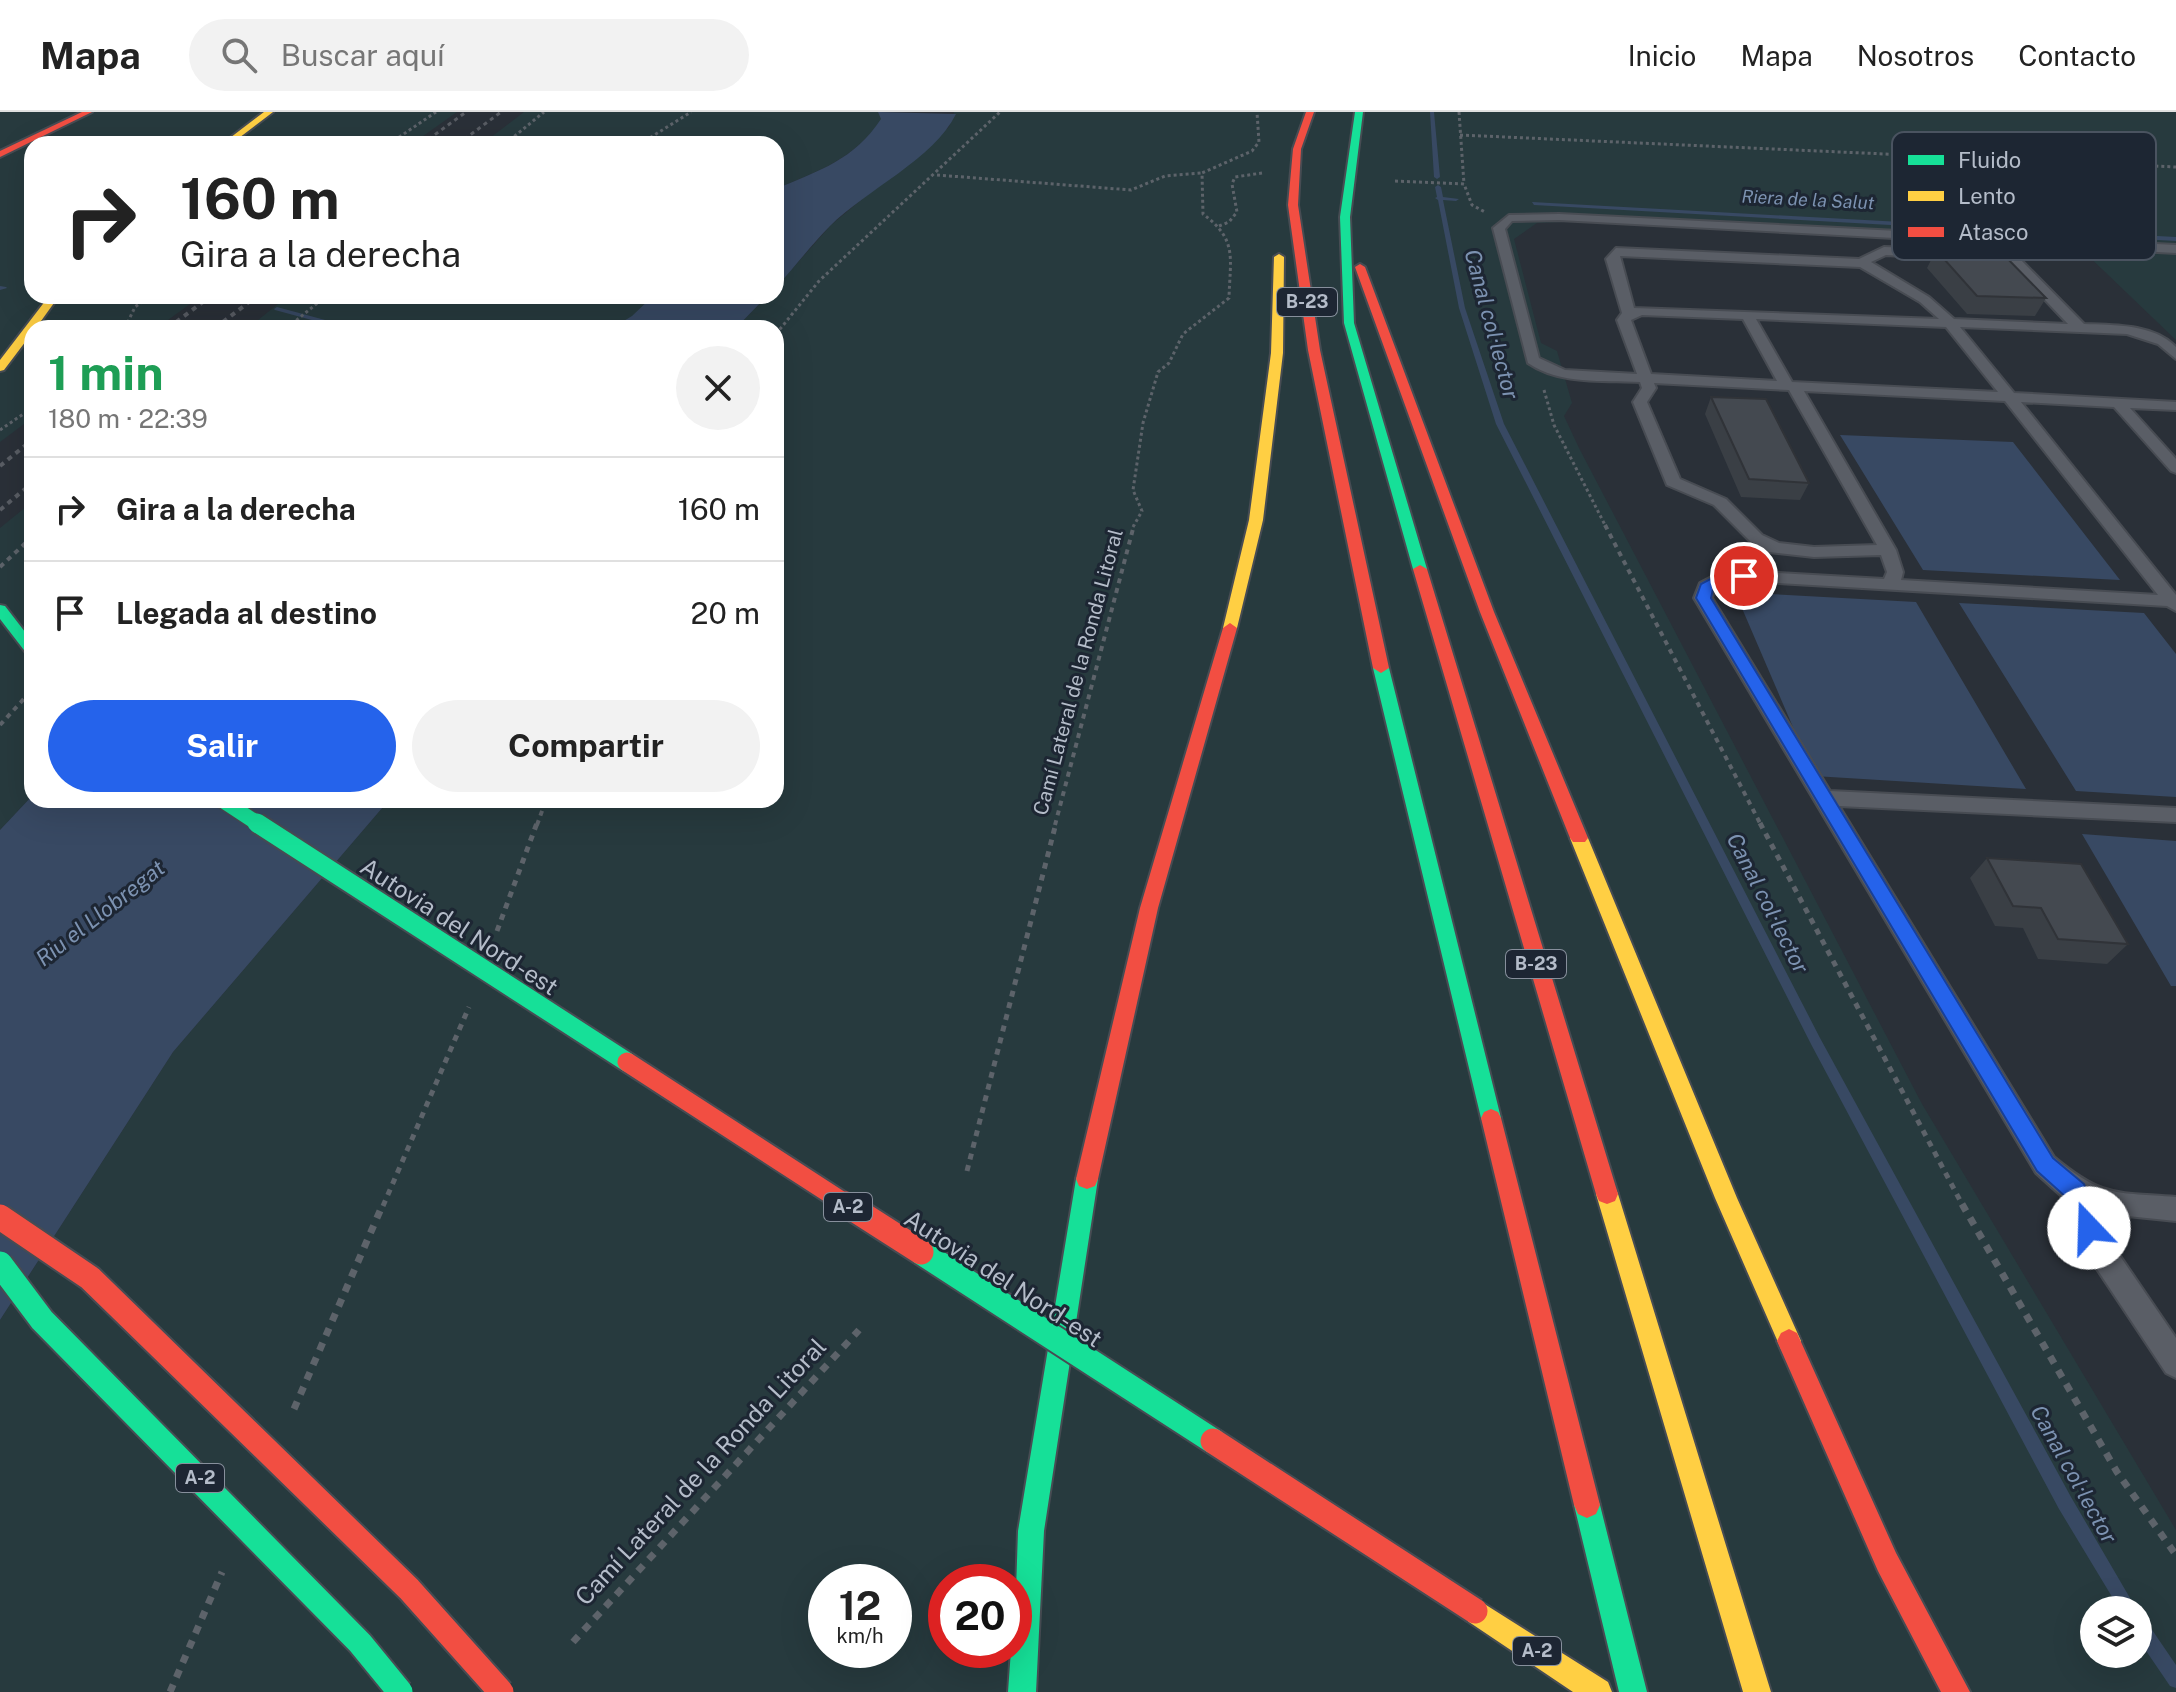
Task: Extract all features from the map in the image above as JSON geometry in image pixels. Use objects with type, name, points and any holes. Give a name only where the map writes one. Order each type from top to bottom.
[{"type":"highway","points":[[38,136],[88,112]]},
{"type":"highway","points":[[237,136],[269,112]]},
{"type":"highway","name":"B-23","points":[[1310,112],[1297,149],[1293,205],[1314,350],[1365,605],[1633,1692]]},
{"type":"highway","name":"B-23","points":[[1359,112],[1350,151],[1343,281],[1349,323],[1452,684],[1757,1692]]},
{"type":"highway","points":[[0,154],[24,143]]},
{"type":"highway","points":[[1022,1692],[1031,1531],[1092,1150],[1149,908],[1220,667],[1256,520],[1277,353],[1279,247],[1293,205]]},
{"type":"highway","points":[[1347,231],[1487,612],[1726,1198],[1887,1562],[1956,1692]]},
{"type":"highway","points":[[36,320],[48,304]]},
{"type":"highway","points":[[3,363],[24,335]]},
{"type":"highway","points":[[0,609],[24,640]]},
{"type":"highway","name":"Autovia del Nord-est","points":[[234,808],[1598,1692]]},
{"type":"highway","points":[[0,1217],[90,1278],[409,1589],[501,1692]]},
{"type":"highway","name":"A-2","points":[[0,1264],[42,1320],[360,1643],[400,1692]]},
{"type":"lane","points":[[1892,234],[1559,217],[1509,218],[1499,228],[1533,360],[1546,369],[1564,374],[2176,406]]},
{"type":"lane","points":[[2156,248],[2176,249]]},
{"type":"lane","points":[[1861,263],[1884,251],[1892,251]]},
{"type":"lane","points":[[1629,313],[1612,259],[1616,252],[1861,263],[1876,268],[1892,281],[1922,295],[1950,323],[2175,602]]},
{"type":"lane","points":[[2014,260],[2080,328]]},
{"type":"lane","points":[[1629,313],[2080,328],[2146,334],[2163,341],[2176,355]]},
{"type":"lane","points":[[1629,313],[1624,320],[1649,388],[1640,402],[1673,482],[1720,502],[1756,538],[1775,548],[1814,552],[1888,550]]},
{"type":"lane","points":[[1747,315],[1888,550],[1895,572],[1891,585]]},
{"type":"lane","points":[[2118,403],[2176,468]]},
{"type":"lane","points":[[2175,602],[1725,575],[1706,587],[1703,598],[2045,1165],[2076,1192],[2103,1203],[2176,1209]]},
{"type":"lane","points":[[1824,798],[2176,815]]},
{"type":"lane","points":[[2076,1192],[2097,1245],[2176,1363]]},
{"type":"path","points":[[401,136],[436,112]]},
{"type":"path","points":[[515,136],[544,112]]},
{"type":"path","points":[[653,136],[691,112]]},
{"type":"path","points":[[784,324],[819,281],[1000,112]]},
{"type":"path","points":[[936,175],[1123,191],[1139,189],[1165,176],[1202,173],[1252,151],[1259,142],[1257,112]]},
{"type":"path","points":[[1459,112],[1461,184],[1478,210],[1509,218]]},
{"type":"path","points":[[1460,135],[1892,154]]},
{"type":"path","points":[[2156,166],[2176,167]]},
{"type":"path","name":"Camí Lateral de la Ronda Litoral","points":[[967,1171],[1117,581],[1131,530],[1142,511],[1133,490],[1143,423],[1158,372],[1169,363],[1183,334],[1229,298],[1230,242],[1219,226],[1203,214],[1202,173]]},
{"type":"path","points":[[1219,226],[1229,222],[1237,212],[1232,184],[1235,177],[1262,173]]},
{"type":"path","points":[[1395,181],[1461,184]]},
{"type":"path","points":[[297,320],[316,304]]},
{"type":"path","points":[[1546,369],[1542,384],[1554,425],[1966,1212],[2117,1472],[2176,1555]]},
{"type":"path","points":[[0,430],[24,414]]},
{"type":"path","points":[[0,567],[24,544]]},
{"type":"path","points":[[0,725],[24,699]]},
{"type":"path","points":[[503,914],[543,808]]},
{"type":"path","points":[[310,1373],[460,1031]]},
{"type":"path","name":"Camí Lateral de la Ronda Litoral","points":[[573,1642],[859,1330]]},
{"type":"path","points":[[170,1692],[213,1592]]},
{"type":"green space","points":[[0,112],[457,112],[423,136],[24,136],[24,304],[190,304],[168,320],[24,320],[24,424],[0,442]]},
{"type":"green space","points":[[524,112],[878,112],[882,119],[847,154],[784,185],[784,136],[492,136]]},
{"type":"green space","points":[[954,112],[2176,112],[2176,340],[2093,260],[2156,260],[2156,132],[1892,132],[1892,237],[1586,221],[1537,223],[1514,239],[1541,343],[1557,351],[1572,403],[1564,416],[1579,448],[1922,1104],[2176,1530],[2176,1692],[0,1692],[0,1320],[173,1052],[382,808],[784,808],[784,320],[744,320],[759,304],[784,304],[784,278],[831,225],[949,127]]},
{"type":"green space","points":[[278,304],[645,304],[627,320],[258,320]]},
{"type":"green space","points":[[24,508],[24,804],[0,830],[0,528]]},
{"type":"water","points":[[878,112],[956,114],[932,145],[830,226],[784,278],[784,185],[848,154],[881,119]]},
{"type":"water","points":[[645,304],[759,304],[744,320],[625,320]]},
{"type":"water","points":[[1840,435],[2013,442],[2120,580],[1923,570]]},
{"type":"water","points":[[1735,592],[1916,602],[2026,789],[1814,776]]},
{"type":"water","points":[[1959,603],[2144,613],[2176,654],[2176,797],[2076,791]]},
{"type":"water","name":"Riu el Llobregat","points":[[24,804],[24,808],[382,808],[173,1052],[0,1320],[0,830]]},
{"type":"water","points":[[2082,834],[2176,841],[2176,986],[2171,986]]},
{"type":"building","points":[[1945,260],[2009,260],[2046,298],[1977,296]]},
{"type":"building","points":[[1711,397],[1766,399],[1809,483],[1749,479]]},
{"type":"building","points":[[1987,858],[2081,864],[2128,944],[2058,939],[2041,908],[2013,906]]},
{"type":"waterway","name":"Canal col·lector","points":[[1432,112],[1437,177]]},
{"type":"waterway","name":"Canal col·lector","points":[[1438,187],[1440,198]]},
{"type":"waterway","name":"Riera de la Salut","points":[[1440,198],[1456,199]]},
{"type":"waterway","name":"Canal col·lector","points":[[1440,198],[1462,308],[1500,424],[1816,1042],[2065,1503],[2121,1596]]},
{"type":"waterway","name":"Riera de la Salut","points":[[1534,203],[1892,223]]},
{"type":"waterway","name":"Riera de la Salut","points":[[2156,238],[2176,239]]},
{"type":"waterway","points":[[277,309],[319,320]]},
{"type":"waterway","name":"Canal col·lector","points":[[2152,1645],[2176,1680]]},
{"type":"railway","points":[[433,136],[466,112]]},
{"type":"railway","points":[[469,136],[501,112]]},
{"type":"railway","points":[[179,320],[200,304]]},
{"type":"railway","points":[[226,320],[246,304]]},
{"type":"railway","points":[[0,466],[24,446]]},
{"type":"railway","points":[[0,510],[24,490]]},
{"type":"traffic: fast","points":[[1359,112],[1345,217],[1349,323],[1420,569]]},
{"type":"traffic: fast","points":[[0,609],[24,640]]},
{"type":"traffic: fast","points":[[1381,668],[1491,1118]]},
{"type":"traffic: fast","points":[[234,808],[627,1062]]},
{"type":"traffic: fast","points":[[1022,1692],[1031,1531],[1087,1179]]},
{"type":"traffic: fast","points":[[921,1252],[1213,1441]]},
{"type":"traffic: fast","points":[[0,1264],[42,1320],[360,1643],[400,1692]]},
{"type":"traffic: fast","points":[[1587,1505],[1633,1692]]},
{"type":"traffic: slow","points":[[237,136],[269,112]]},
{"type":"traffic: slow","points":[[1230,628],[1256,520],[1277,353],[1279,257]]},
{"type":"traffic: slow","points":[[36,320],[48,304]]},
{"type":"traffic: slow","points":[[0,368],[24,336]]},
{"type":"traffic: slow","points":[[1579,838],[1726,1198],[1789,1341]]},
{"type":"traffic: slow","points":[[1607,1194],[1757,1692]]},
{"type":"traffic: slow","points":[[1475,1611],[1598,1692]]},
{"type":"traffic: jam","points":[[38,136],[88,112]]},
{"type":"traffic: jam","points":[[1310,112],[1297,149],[1293,205],[1314,350],[1381,668]]},
{"type":"traffic: jam","points":[[0,154],[24,143]]},
{"type":"traffic: jam","points":[[1360,267],[1487,612],[1579,838]]},
{"type":"traffic: jam","points":[[1420,569],[1607,1194]]},
{"type":"traffic: jam","points":[[1087,1179],[1149,908],[1230,628]]},
{"type":"traffic: jam","points":[[627,1062],[921,1252]]},
{"type":"traffic: jam","points":[[1491,1118],[1587,1505]]},
{"type":"traffic: jam","points":[[0,1217],[90,1278],[409,1589],[501,1692]]},
{"type":"traffic: jam","points":[[1789,1341],[1887,1562],[1956,1692]]},
{"type":"traffic: jam","points":[[1213,1441],[1475,1611]]},
{"type":"route","points":[[1744,576],[1725,575],[1706,587],[1703,598],[2045,1165],[2076,1192],[2089,1228]]}]
